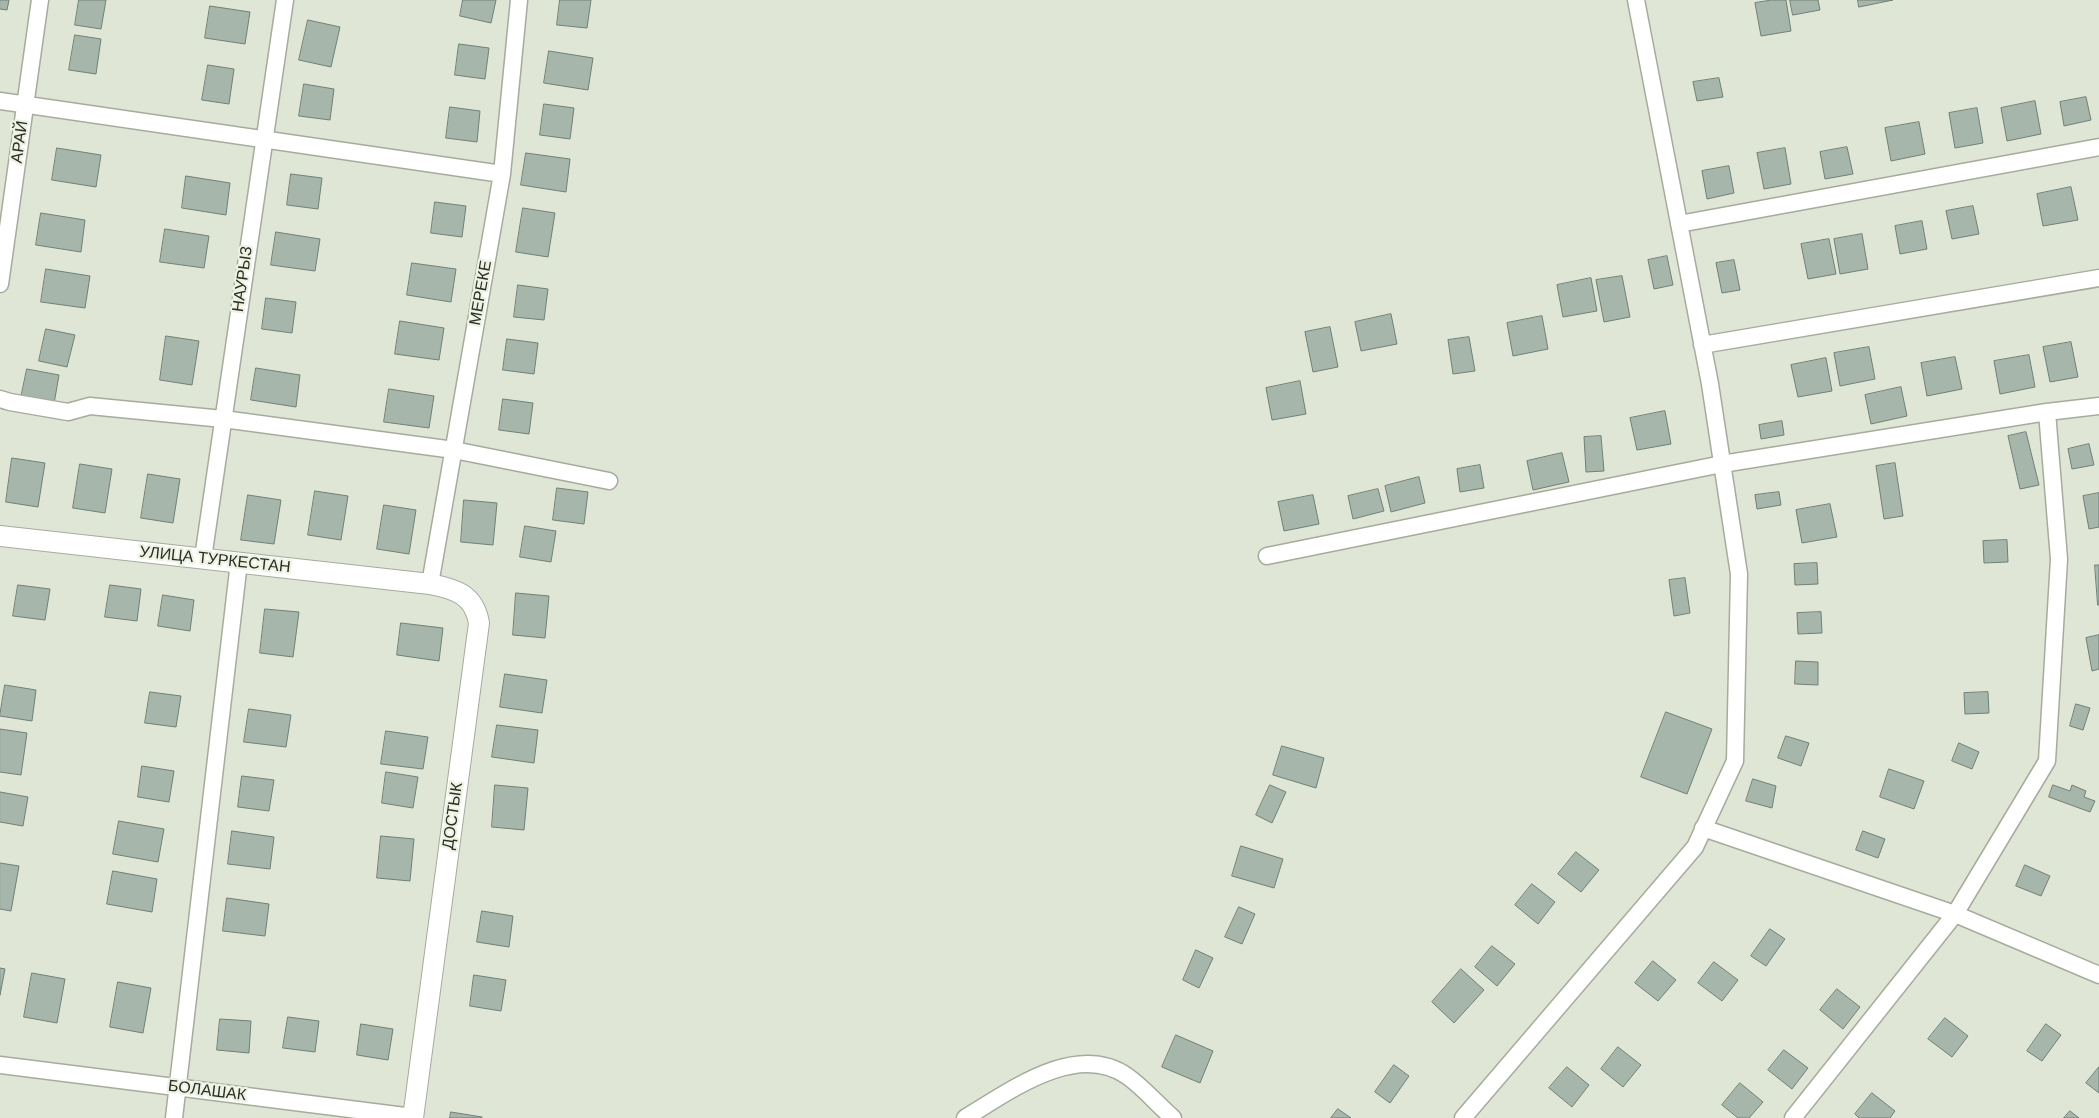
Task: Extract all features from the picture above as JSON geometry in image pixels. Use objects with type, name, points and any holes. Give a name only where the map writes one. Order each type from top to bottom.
[{"type":"street","name":"АРАЙ","points":[[0,284],[40,0]]},
{"type":"street","name":"НАУРЫЗ","points":[[203,558],[285,0]]},
{"type":"street","name":"МЕРЕКЕ","points":[[430,584],[502,174],[519,0]]},
{"type":"street","points":[[1463,1118],[1695,847],[1735,761],[1739,574],[1702,345],[1636,0]]},
{"type":"street","points":[[0,101],[502,174]]},
{"type":"street","points":[[1679,224],[2099,146]]},
{"type":"street","points":[[1702,345],[2099,278]]},
{"type":"street","points":[[0,399],[68,412],[90,406],[223,419],[454,450],[609,481]]},
{"type":"street","points":[[1267,556],[1722,464],[2047,412],[2099,406]]},
{"type":"street","points":[[1793,1118],[1955,914],[2047,761],[2059,559],[2047,412]]},
{"type":"street","name":"УЛИЦА ТУРКЕСТАН","points":[[0,536],[430,584]]},
{"type":"street","points":[[174,1118],[239,562]]},
{"type":"street","name":"ДОСТЫК","points":[[413,1117],[479,623],[477,611],[464,595],[453,589],[430,584]]},
{"type":"street","points":[[1703,828],[1955,914],[2099,976]]},
{"type":"street","points":[[965,1118],[1049,1071],[1072,1064],[1104,1065],[1127,1076],[1173,1118]]},
{"type":"street","name":"БОЛАШАК","points":[[0,1065],[413,1117]]},
{"type":"building","points":[[0,0],[9,0],[7,10],[0,9]]},
{"type":"building","points":[[79,0],[106,0],[101,29],[75,25]]},
{"type":"building","points":[[463,0],[496,0],[491,23],[460,16]]},
{"type":"building","points":[[560,0],[591,0],[587,28],[557,25]]},
{"type":"building","points":[[1786,0],[1791,31],[1761,36],[1755,3]]},
{"type":"building","points":[[1790,0],[1818,0],[1820,10],[1793,15]]},
{"type":"building","points":[[1858,0],[1893,0],[1859,7]]},
{"type":"building","points":[[210,6],[250,12],[245,44],[205,38]]},
{"type":"building","points":[[308,20],[340,27],[331,67],[299,60]]},
{"type":"building","points":[[75,35],[101,39],[96,74],[69,70]]},
{"type":"building","points":[[459,44],[489,48],[485,79],[455,75]]},
{"type":"building","points":[[549,51],[593,58],[588,90],[544,83]]},
{"type":"building","points":[[208,65],[234,69],[229,104],[202,100]]},
{"type":"building","points":[[1719,78],[1723,97],[1697,101],[1693,82]]},
{"type":"building","points":[[304,84],[334,89],[330,120],[299,116]]},
{"type":"building","points":[[2086,97],[2091,120],[2064,126],[2060,102]]},
{"type":"building","points":[[2035,101],[2041,134],[2007,141],[2001,108]]},
{"type":"building","points":[[544,104],[574,108],[570,139],[540,135]]},
{"type":"building","points":[[450,107],[480,111],[477,142],[446,138]]},
{"type":"building","points":[[1977,108],[1983,143],[1955,148],[1949,113]]},
{"type":"building","points":[[1919,122],[1925,154],[1891,161],[1885,128]]},
{"type":"building","points":[[1847,147],[1853,174],[1825,179],[1820,152]]},
{"type":"building","points":[[57,148],[101,155],[96,187],[52,180]]},
{"type":"building","points":[[1785,148],[1791,184],[1764,189],[1757,153]]},
{"type":"building","points":[[526,153],[570,159],[566,192],[521,185]]},
{"type":"building","points":[[1729,166],[1734,193],[1707,199],[1702,171]]},
{"type":"building","points":[[291,174],[322,178],[318,209],[287,205]]},
{"type":"building","points":[[186,176],[230,183],[226,215],[182,208]]},
{"type":"building","points":[[2071,187],[2078,220],[2043,226],[2037,194]]},
{"type":"building","points":[[435,202],[466,206],[462,237],[431,233]]},
{"type":"building","points":[[1973,206],[1979,234],[1952,239],[1946,211]]},
{"type":"building","points":[[523,208],[555,213],[548,257],[516,252]]},
{"type":"building","points":[[41,213],[85,220],[81,252],[36,245]]},
{"type":"building","points":[[1922,221],[1927,249],[1900,254],[1895,226]]},
{"type":"building","points":[[165,229],[209,236],[204,268],[160,262]]},
{"type":"building","points":[[276,232],[320,239],[315,271],[271,265]]},
{"type":"building","points":[[1862,234],[1868,269],[1840,274],[1834,239]]},
{"type":"building","points":[[1829,239],[1836,274],[1808,279],[1801,244]]},
{"type":"building","points":[[1667,256],[1673,285],[1654,289],[1648,260]]},
{"type":"building","points":[[1734,260],[1740,290],[1722,293],[1716,263]]},
{"type":"building","points":[[412,263],[456,269],[451,302],[407,295]]},
{"type":"building","points":[[46,269],[90,276],[85,308],[41,302]]},
{"type":"building","points":[[1622,276],[1630,317],[1604,322],[1596,280]]},
{"type":"building","points":[[1591,278],[1597,311],[1563,317],[1557,285]]},
{"type":"building","points":[[518,285],[548,289],[544,320],[514,317]]},
{"type":"building","points":[[266,298],[296,302],[292,333],[262,329]]},
{"type":"building","points":[[1391,314],[1397,344],[1361,351],[1355,322]]},
{"type":"building","points":[[1542,316],[1548,349],[1513,356],[1507,323]]},
{"type":"building","points":[[400,321],[444,328],[439,360],[395,354]]},
{"type":"building","points":[[1330,327],[1338,367],[1313,372],[1305,332]]},
{"type":"building","points":[[46,329],[75,335],[67,367],[39,361]]},
{"type":"building","points":[[166,336],[199,341],[192,385],[160,380]]},
{"type":"building","points":[[1469,337],[1475,371],[1453,374],[1448,340]]},
{"type":"building","points":[[507,339],[538,343],[534,374],[503,370]]},
{"type":"building","points":[[2071,342],[2078,377],[2050,382],[2043,347]]},
{"type":"building","points":[[1869,347],[1875,379],[1840,386],[1834,353]]},
{"type":"building","points":[[2029,355],[2035,387],[2000,394],[1994,361]]},
{"type":"building","points":[[1955,357],[1962,389],[1927,396],[1921,363]]},
{"type":"building","points":[[1826,358],[1832,391],[1798,397],[1791,365]]},
{"type":"building","points":[[256,368],[300,375],[296,407],[251,400]]},
{"type":"building","points":[[27,369],[59,375],[54,404],[21,398]]},
{"type":"building","points":[[1300,381],[1306,414],[1272,420],[1266,388]]},
{"type":"building","points":[[1901,387],[1907,416],[1871,424],[1865,395]]},
{"type":"building","points":[[389,389],[434,396],[429,428],[384,422]]},
{"type":"building","points":[[503,399],[533,403],[529,434],[499,430]]},
{"type":"building","points":[[1665,411],[1671,444],[1637,450],[1630,418]]},
{"type":"building","points":[[1782,421],[1784,435],[1761,439],[1759,425]]},
{"type":"building","points":[[2026,432],[2039,485],[2020,489],[2008,436]]},
{"type":"building","points":[[1601,436],[1604,471],[1586,472],[1584,437]]},
{"type":"building","points":[[2089,444],[2094,465],[2072,469],[2068,449]]},
{"type":"building","points":[[1562,453],[1569,482],[1533,490],[1527,461]]},
{"type":"building","points":[[12,458],[45,463],[38,507],[6,502]]},
{"type":"building","points":[[1895,463],[1903,516],[1884,519],[1876,466]]},
{"type":"building","points":[[80,464],[112,469],[105,513],[73,508]]},
{"type":"building","points":[[1480,465],[1484,488],[1460,492],[1457,469]]},
{"type":"building","points":[[148,474],[180,479],[173,523],[141,518]]},
{"type":"building","points":[[1419,477],[1425,503],[1391,512],[1385,486]]},
{"type":"building","points":[[557,488],[588,492],[584,524],[553,520]]},
{"type":"building","points":[[1378,489],[1384,511],[1353,519],[1348,496]]},
{"type":"building","points":[[315,491],[348,496],[341,540],[308,535]]},
{"type":"building","points":[[1779,492],[1781,505],[1757,509],[1755,495]]},
{"type":"building","points":[[2099,493],[2099,527],[2089,529],[2083,496]]},
{"type":"building","points":[[248,495],[281,500],[274,544],[241,540]]},
{"type":"building","points":[[1313,495],[1319,524],[1284,531],[1278,502]]},
{"type":"building","points":[[464,500],[497,503],[493,545],[461,542]]},
{"type":"building","points":[[1830,504],[1837,537],[1802,543],[1796,510]]},
{"type":"building","points":[[384,505],[416,510],[409,554],[377,549]]},
{"type":"building","points":[[525,526],[556,531],[551,562],[520,557]]},
{"type":"building","points":[[2007,540],[2008,562],[1984,563],[1983,541]]},
{"type":"building","points":[[1817,563],[1818,584],[1795,585],[1794,564]]},
{"type":"building","points":[[2095,565],[2099,565],[2099,605],[2098,605]]},
{"type":"building","points":[[1685,578],[1690,613],[1674,616],[1669,580]]},
{"type":"building","points":[[18,585],[50,589],[45,620],[13,616]]},
{"type":"building","points":[[110,585],[141,589],[137,621],[105,617]]},
{"type":"building","points":[[516,593],[549,596],[545,638],[513,635]]},
{"type":"building","points":[[163,595],[194,600],[190,631],[158,626]]},
{"type":"building","points":[[265,609],[299,612],[293,657],[260,653]]},
{"type":"building","points":[[1821,612],[1822,633],[1798,634],[1797,613]]},
{"type":"building","points":[[401,623],[443,628],[439,661],[397,655]]},
{"type":"building","points":[[2099,635],[2099,669],[2092,671],[2086,638]]},
{"type":"building","points":[[1796,661],[1818,662],[1818,685],[1795,684]]},
{"type":"building","points":[[505,674],[547,680],[542,713],[500,707]]},
{"type":"building","points":[[5,685],[36,690],[32,721],[0,716]]},
{"type":"building","points":[[150,692],[181,696],[176,727],[145,723]]},
{"type":"building","points":[[1988,692],[1989,713],[1965,714],[1964,693]]},
{"type":"building","points":[[2076,704],[2090,708],[2083,730],[2070,726]]},
{"type":"building","points":[[249,709],[291,715],[286,747],[244,742]]},
{"type":"building","points":[[1666,712],[1712,729],[1687,794],[1641,777]]},
{"type":"building","points":[[497,725],[538,730],[534,763],[492,757]]},
{"type":"building","points":[[0,729],[27,733],[21,775],[0,772]]},
{"type":"building","points":[[386,731],[428,737],[423,769],[381,764]]},
{"type":"building","points":[[1786,736],[1809,743],[1801,766],[1778,758]]},
{"type":"building","points":[[1959,743],[1979,752],[1972,769],[1952,761]]},
{"type":"building","points":[[1282,746],[1324,758],[1316,788],[1273,775]]},
{"type":"building","points":[[142,766],[174,771],[169,802],[138,797]]},
{"type":"building","points":[[1889,769],[1924,781],[1914,809],[1880,797]]},
{"type":"building","points":[[386,772],[418,777],[413,808],[382,803]]},
{"type":"building","points":[[242,776],[274,780],[269,811],[238,807]]},
{"type":"building","points":[[1753,779],[1776,786],[1772,808],[1746,801]]},
{"type":"building","points":[[495,785],[528,788],[524,830],[492,827]]},
{"type":"building","points":[[1270,785],[1286,792],[1272,823],[1256,815]]},
{"type":"building","points":[[2053,785],[2070,791],[2072,785],[2086,791],[2084,797],[2095,801],[2090,812],[2049,797]]},
{"type":"building","points":[[0,792],[28,797],[23,826],[0,822]]},
{"type":"building","points":[[119,821],[164,829],[158,862],[113,854]]},
{"type":"building","points":[[232,831],[274,837],[270,869],[228,864]]},
{"type":"building","points":[[1863,831],[1885,839],[1878,858],[1856,850]]},
{"type":"building","points":[[381,836],[414,839],[410,881],[377,878]]},
{"type":"building","points":[[1241,846],[1283,859],[1274,888],[1232,876]]},
{"type":"building","points":[[1576,852],[1599,870],[1581,892],[1558,874]]},
{"type":"building","points":[[0,863],[19,866],[11,911],[0,909]]},
{"type":"building","points":[[2025,865],[2050,876],[2041,896],[2016,886]]},
{"type":"building","points":[[113,871],[157,879],[152,912],[107,904]]},
{"type":"building","points":[[1532,884],[1555,902],[1538,924],[1515,905]]},
{"type":"building","points":[[227,898],[269,904],[265,936],[223,931]]},
{"type":"building","points":[[1239,907],[1255,914],[1242,944],[1225,937]]},
{"type":"building","points":[[482,911],[513,916],[509,947],[477,942]]},
{"type":"building","points":[[1770,929],[1785,939],[1766,966],[1751,956]]},
{"type":"building","points":[[1492,946],[1515,964],[1497,986],[1475,967]]},
{"type":"building","points":[[1196,950],[1213,958],[1199,988],[1183,980]]},
{"type":"building","points":[[1653,961],[1676,980],[1658,1001],[1635,983]]},
{"type":"building","points":[[1714,962],[1738,980],[1722,1001],[1698,983]]},
{"type":"building","points":[[0,968],[5,969],[0,995]]},
{"type":"building","points":[[1461,969],[1484,990],[1454,1023],[1432,1002]]},
{"type":"building","points":[[32,973],[65,979],[57,1023],[24,1017]]},
{"type":"building","points":[[474,975],[506,980],[501,1011],[470,1006]]},
{"type":"building","points":[[118,982],[151,988],[143,1033],[110,1027]]},
{"type":"building","points":[[1837,989],[1860,1007],[1843,1029],[1820,1010]]},
{"type":"building","points":[[288,1017],[319,1021],[315,1052],[283,1048]]},
{"type":"building","points":[[1945,1018],[1968,1036],[1952,1057],[1928,1039]]},
{"type":"building","points":[[220,1019],[251,1021],[249,1053],[217,1050]]},
{"type":"building","points":[[361,1024],[393,1029],[388,1060],[357,1055]]},
{"type":"building","points":[[2046,1024],[2061,1035],[2042,1061],[2027,1051]]},
{"type":"building","points":[[1176,1035],[1213,1051],[1200,1083],[1162,1067]]},
{"type":"building","points":[[1618,1047],[1641,1065],[1623,1087],[1601,1069]]},
{"type":"building","points":[[1784,1050],[1808,1068],[1792,1089],[1768,1070]]},
{"type":"building","points":[[1394,1065],[1409,1076],[1390,1103],[1375,1092]]},
{"type":"building","points":[[1567,1067],[1589,1085],[1572,1107],[1549,1088]]},
{"type":"building","points":[[2099,1067],[2099,1093],[2086,1083]]},
{"type":"building","points":[[1740,1083],[1763,1102],[1749,1118],[1738,1118],[1722,1105]]},
{"type":"building","points":[[1872,1093],[1895,1111],[1890,1118],[1859,1118],[1855,1114]]},
{"type":"building","points":[[1338,1109],[1351,1118],[1331,1118]]},
{"type":"building","points":[[2070,1111],[2079,1118],[2064,1118]]},
{"type":"building","points":[[451,1112],[482,1117],[482,1118],[450,1118]]}]
